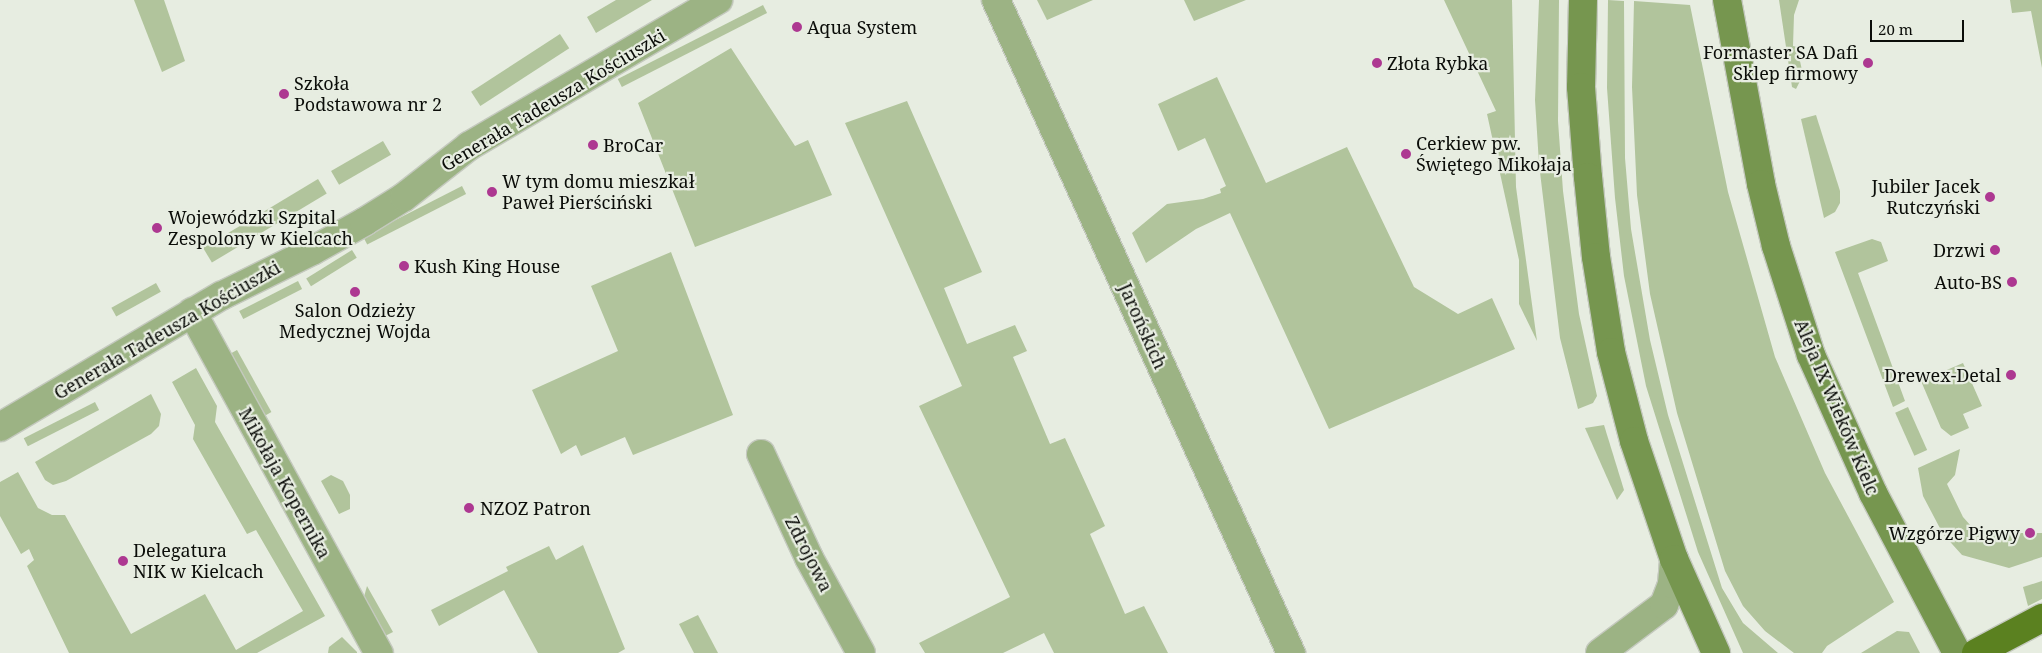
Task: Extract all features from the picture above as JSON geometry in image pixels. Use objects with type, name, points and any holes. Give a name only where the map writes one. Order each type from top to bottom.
[{"type":"main road","points":[[1583,0],[1581,87],[1596,257],[1611,352],[1625,406],[1674,559],[1716,653]]},
{"type":"main road","name":"Aleja IX Wieków Kielc","points":[[1727,0],[1761,184],[1776,246],[1808,346],[1873,493],[1957,653]]},
{"type":"main road","points":[[1976,653],[2042,618]]},
{"type":"street","name":"Generała Tadeusza Kościuszki","points":[[0,427],[192,312],[371,218],[474,143],[718,0]]},
{"type":"street","name":"Jarońskich","points":[[996,0],[1291,653]]},
{"type":"street","name":"Mikołaja Kopernika","points":[[192,312],[379,653]]},
{"type":"street","name":"Zdrojowa","points":[[761,454],[808,558],[861,653]]},
{"type":"street","points":[[1600,653],[1664,605],[1672,584],[1674,559]]},
{"type":"green space","points":[[134,0],[164,0],[185,61],[162,72]]},
{"type":"green space","points":[[616,0],[652,0],[596,33],[587,17]]},
{"type":"green space","points":[[1037,0],[1093,0],[1047,20]]},
{"type":"green space","points":[[1184,0],[1246,0],[1194,21]]},
{"type":"green space","points":[[1444,0],[1512,0],[1516,187],[1537,341],[1519,304],[1519,260],[1487,114],[1496,111]]},
{"type":"green space","points":[[1539,0],[1559,0],[1558,121],[1563,191],[1579,314],[1597,396],[1593,403],[1578,409],[1560,338],[1539,164],[1535,100]]},
{"type":"green space","points":[[1608,0],[1624,1],[1625,158],[1631,229],[1650,340],[1668,415],[1722,588],[1743,623],[1778,653],[1743,653],[1698,552],[1646,386],[1624,276],[1615,198],[1607,88]]},
{"type":"green space","points":[[1779,0],[1799,0],[1794,15],[1793,46],[1797,47],[1803,75],[1796,89],[1792,87]]},
{"type":"green space","points":[[2010,0],[2042,0],[2042,68],[2031,11],[2012,13]]},
{"type":"green space","points":[[1634,1],[1690,5],[1728,192],[1775,357],[1825,473],[1894,602],[1827,646],[1822,653],[1794,653],[1765,631],[1743,606],[1725,571],[1677,413],[1650,294],[1637,195],[1632,87]]},
{"type":"green space","points":[[763,5],[767,13],[622,87],[618,79]]},
{"type":"green space","points":[[560,34],[569,48],[480,106],[471,92]]},
{"type":"green space","points":[[731,48],[795,146],[808,140],[832,195],[695,247],[638,103]]},
{"type":"green space","points":[[1217,77],[1266,183],[1347,147],[1414,287],[1458,314],[1492,298],[1515,349],[1329,429],[1230,213],[1196,229],[1146,263],[1132,233],[1167,204],[1203,199],[1221,193],[1220,189],[1226,186],[1205,138],[1178,151],[1158,104]]},
{"type":"green space","points":[[907,101],[982,272],[944,288],[967,344],[1015,325],[1027,351],[1013,357],[1050,444],[1065,438],[1105,526],[1090,534],[1125,614],[1144,606],[1168,653],[1054,653],[1044,633],[1003,653],[925,653],[919,643],[1010,597],[919,406],[962,386],[845,123]]},
{"type":"green space","points":[[1816,115],[1840,191],[1840,203],[1835,212],[1824,218],[1801,119]]},
{"type":"green space","points":[[383,141],[391,155],[339,185],[331,171]]},
{"type":"green space","points":[[318,179],[327,194],[212,263],[203,248]]},
{"type":"green space","points":[[462,186],[466,194],[367,244],[363,236]]},
{"type":"green space","points":[[1872,239],[1881,242],[1888,261],[1858,273],[1905,401],[1893,407],[1835,252]]},
{"type":"green space","points":[[352,250],[357,258],[311,286],[306,279]]},
{"type":"green space","points":[[671,252],[733,415],[633,455],[625,437],[581,456],[576,445],[561,454],[532,390],[618,351],[591,286]]},
{"type":"green space","points":[[298,281],[302,289],[243,319],[239,311]]},
{"type":"green space","points":[[156,283],[161,292],[116,316],[111,308]]},
{"type":"green space","points":[[237,350],[271,412],[259,419],[225,357]]},
{"type":"green space","points":[[1963,363],[1982,406],[1963,414],[1969,428],[1951,436],[1941,428],[1921,381]]},
{"type":"green space","points":[[196,368],[217,406],[215,422],[325,616],[257,653],[69,653],[27,566],[34,560],[29,549],[21,554],[0,516],[0,482],[18,472],[38,508],[52,515],[65,515],[131,634],[205,594],[236,650],[303,611],[256,530],[247,534],[193,439],[195,425],[172,382]]},
{"type":"green space","points":[[151,394],[161,414],[159,426],[151,434],[66,481],[53,485],[45,480],[35,462]]},
{"type":"green space","points":[[95,402],[99,410],[28,446],[24,438]]},
{"type":"green space","points":[[1908,407],[1927,450],[1914,456],[1895,413]]},
{"type":"green space","points":[[1604,425],[1624,490],[1617,500],[1585,428]]},
{"type":"green space","points":[[1960,449],[1955,475],[1947,484],[1963,517],[1971,526],[1989,533],[2042,533],[2042,557],[2009,568],[1962,555],[1943,534],[1923,496],[1918,468]]},
{"type":"green space","points":[[331,475],[343,481],[350,495],[350,509],[339,514],[321,481]]},
{"type":"green space","points":[[583,545],[625,649],[618,653],[538,653],[504,590],[439,626],[431,610],[508,571],[506,567],[549,546],[556,560]]},
{"type":"green space","points":[[2042,581],[2042,599],[2028,606],[2023,587]]},
{"type":"green space","points":[[367,586],[393,632],[385,636],[362,604]]},
{"type":"green space","points":[[698,615],[718,653],[694,653],[679,624]]},
{"type":"green space","points":[[1897,631],[1909,632],[1920,653],[1861,653]]},
{"type":"green space","points":[[342,637],[357,653],[328,653],[329,647]]},
{"type":"place","name":"Aqua System","points":[[797,27]]},
{"type":"place","name":"Złota Rybka","points":[[1377,63]]},
{"type":"place","name":"Formaster SA Dafi Sklep firmowy","points":[[1868,63]]},
{"type":"place","name":"Szkoła Podstawowa nr 2","points":[[284,94]]},
{"type":"place","name":"BroCar","points":[[593,145]]},
{"type":"place","name":"Cerkiew pw. Świętego Mikołaja","points":[[1406,154]]},
{"type":"place","name":"W tym domu mieszkał Paweł Pierściński","points":[[492,192]]},
{"type":"place","name":"Jubiler Jacek Rutczyński","points":[[1990,197]]},
{"type":"place","name":"Wojewódzki Szpital Zespolony w Kielcach","points":[[157,228]]},
{"type":"place","name":"Drzwi","points":[[1995,250]]},
{"type":"place","name":"Kush King House","points":[[404,266]]},
{"type":"place","name":"Auto-BS","points":[[2012,282]]},
{"type":"place","name":"Salon Odzieży Medycznej Wojda","points":[[355,292]]},
{"type":"place","name":"Drewex-Detal","points":[[2011,375]]},
{"type":"place","name":"NZOZ Patron","points":[[469,508]]},
{"type":"place","name":"Wzgórze Pigwy","points":[[2030,533]]},
{"type":"place","name":"Delegatura NIK w Kielcach","points":[[123,561]]}]
